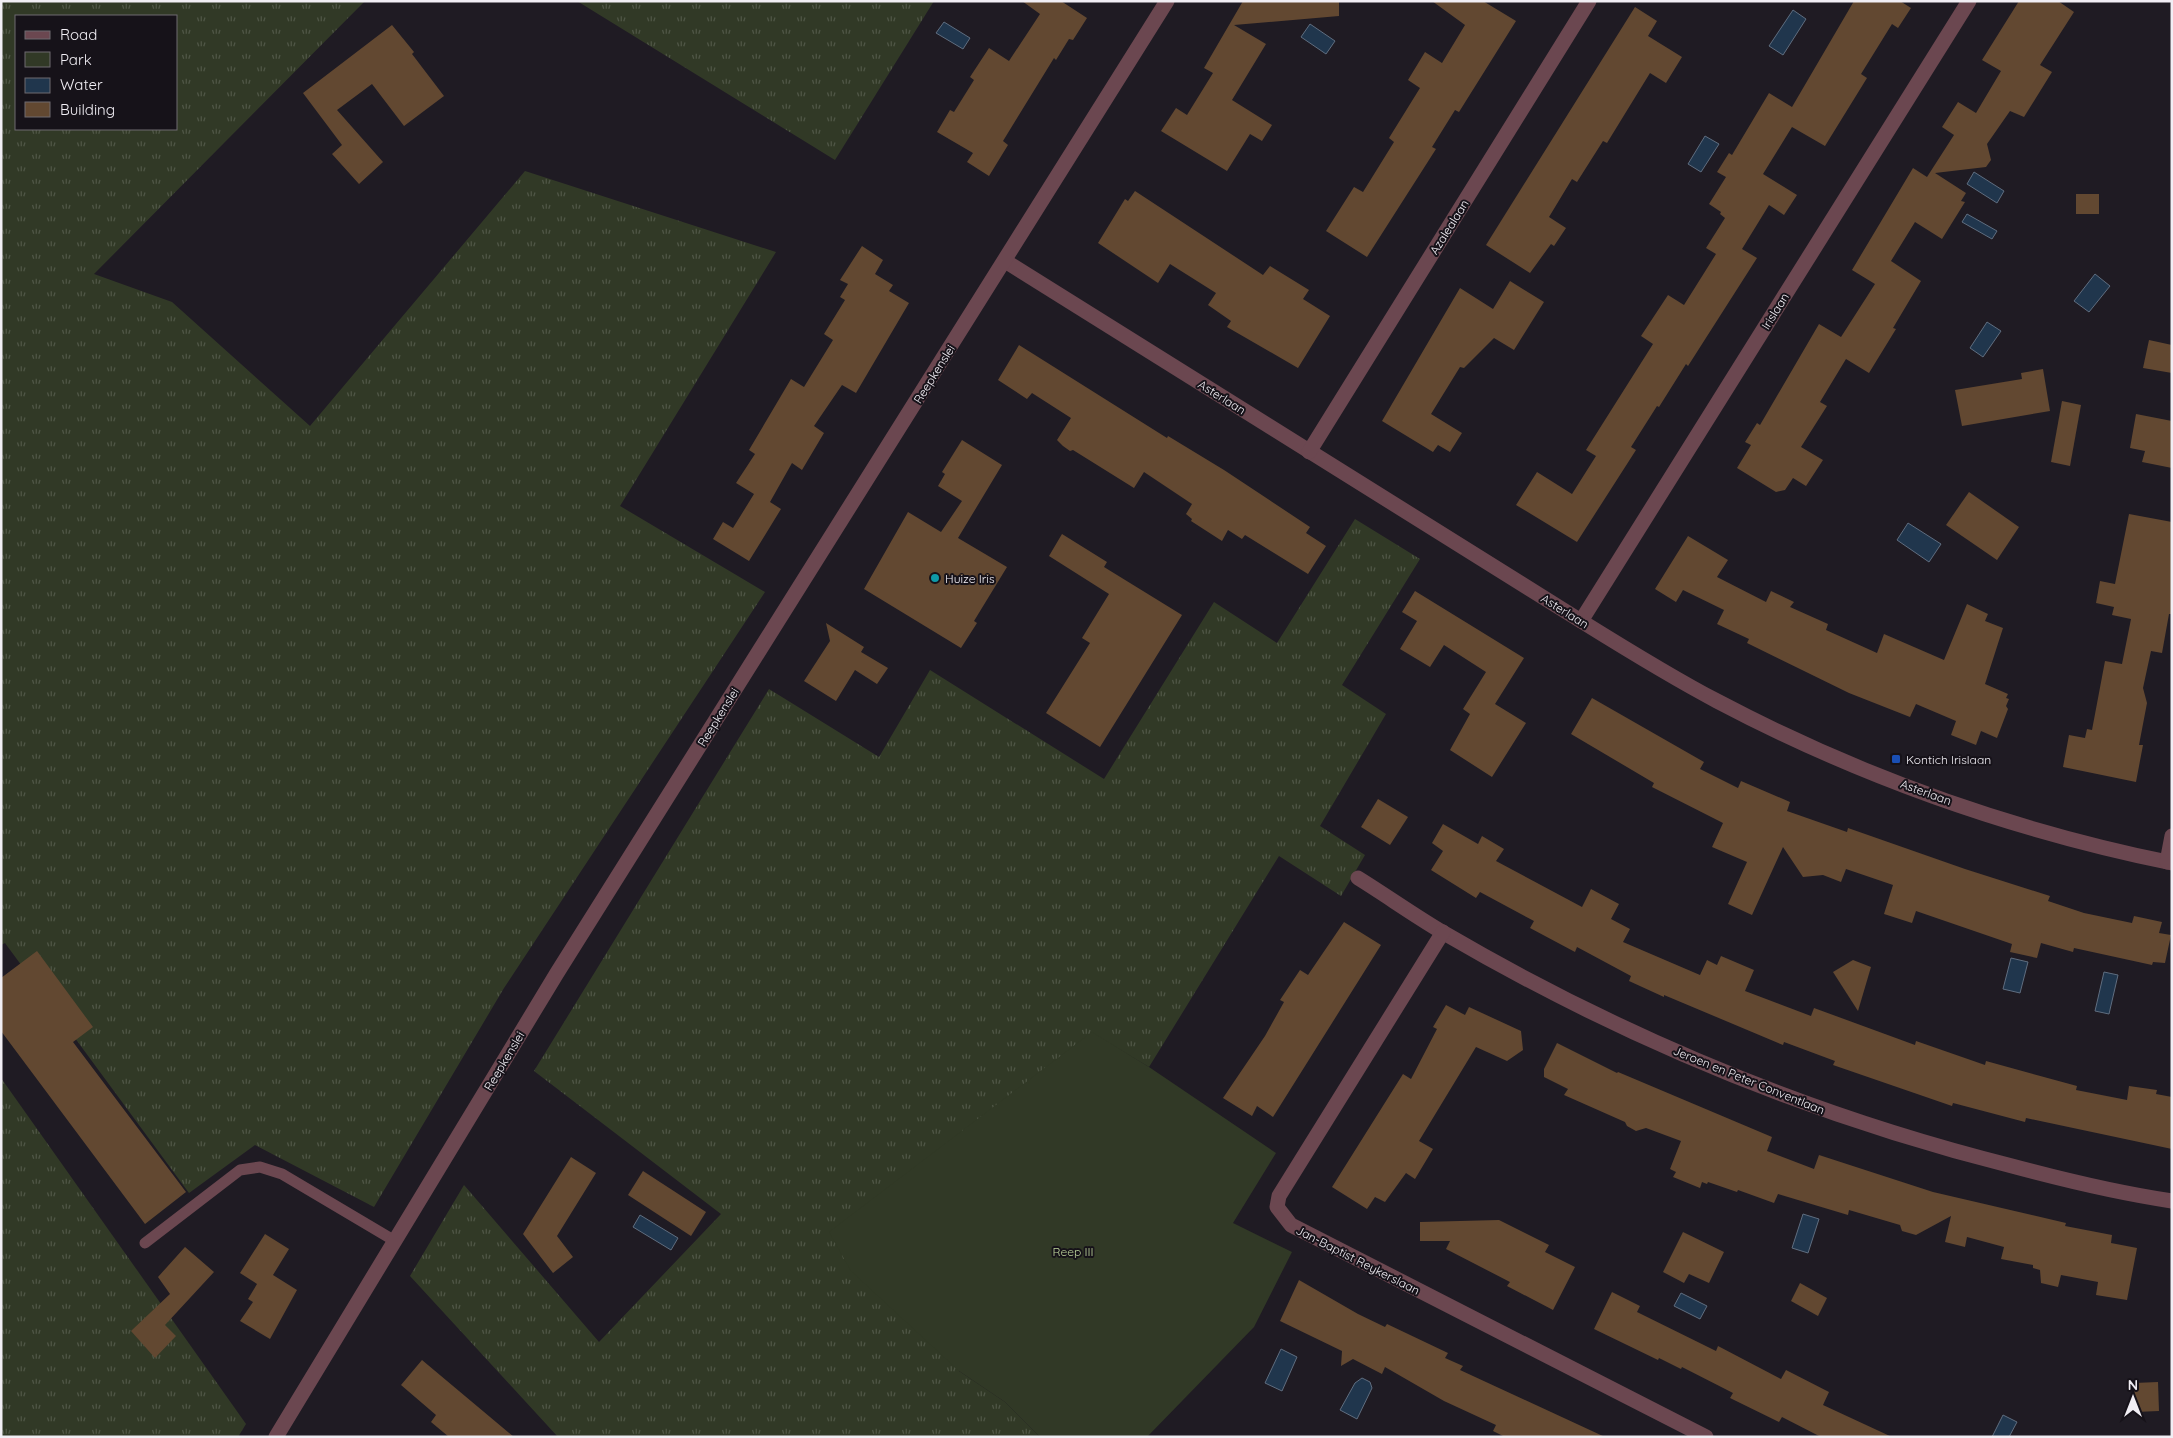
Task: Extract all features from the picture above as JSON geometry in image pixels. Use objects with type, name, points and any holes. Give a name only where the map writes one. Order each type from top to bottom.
[{"type":"street","name":"Reepkenslei","points":[[276,1437],[557,973],[1167,1]]},
{"type":"street","name":"Azalealaan","points":[[1309,452],[1589,1]]},
{"type":"street","name":"Irislaan","points":[[1581,621],[1969,1]]},
{"type":"street","name":"Asterlaan","points":[[1005,261],[1663,672],[1719,702],[1880,775],[1970,808],[2043,831],[2169,862]]},
{"type":"street","points":[[2169,862],[2172,836]]},
{"type":"street","name":"Jeroen en Peter Conventlaan","points":[[1358,878],[1443,932],[1560,997],[1678,1053],[1757,1086],[1861,1123],[1955,1152],[2066,1180],[2172,1201]]},
{"type":"street","name":"Jan-Baptist Reykerslaan","points":[[1443,932],[1279,1196],[1277,1207],[1291,1225],[1706,1437]]},
{"type":"lane","points":[[145,1243],[240,1170],[260,1167],[282,1174],[395,1241]]},
{"type":"green space","points":[[1,1],[365,1],[94,274],[172,302],[310,426],[525,171],[776,252],[620,506],[765,592],[504,988],[374,1207],[255,1145],[189,1193],[5,943],[1,945]]},
{"type":"green space","points":[[577,1],[934,1],[835,160]]},
{"type":"green space","points":[[1355,519],[1420,559],[1342,685],[1386,714],[1320,826],[1365,855],[1341,896],[1279,856],[1149,1067],[1092,1033],[959,1371],[1005,1402],[1040,1437],[558,1437],[410,1276],[464,1185],[599,1342],[721,1214],[534,1071],[769,689],[879,757],[930,670],[1104,779],[1214,602],[1277,643]]},
{"type":"green space","name":"Reep III","points":[[1092,1032],[1149,1067],[1276,1153],[1233,1223],[1292,1252],[1254,1327],[1147,1437],[1040,1437],[1005,1402],[959,1371],[851,1271],[829,1232]]},
{"type":"green space","points":[[1,1078],[246,1424],[238,1437],[1,1437]]},
{"type":"water","points":[[1793,10],[1806,19],[1783,55],[1769,46]]},
{"type":"water","points":[[944,22],[970,38],[963,49],[936,33]]},
{"type":"water","points":[[1310,24],[1335,41],[1326,54],[1301,37]]},
{"type":"water","points":[[1705,136],[1719,144],[1701,172],[1688,164]]},
{"type":"water","points":[[1974,172],[2004,191],[1997,203],[1967,184]]},
{"type":"water","points":[[1967,214],[1997,231],[1992,239],[1962,222]]},
{"type":"water","points":[[2095,274],[2110,286],[2089,312],[2074,301]]},
{"type":"water","points":[[1987,322],[2001,331],[1983,357],[1970,348]]},
{"type":"water","points":[[1908,523],[1941,544],[1929,562],[1897,540]]},
{"type":"water","points":[[2011,958],[2028,962],[2020,993],[2003,989]]},
{"type":"water","points":[[2104,972],[2118,975],[2109,1014],[2095,1011]]},
{"type":"water","points":[[1803,1214],[1819,1219],[1808,1253],[1792,1248]]},
{"type":"water","points":[[640,1215],[678,1238],[671,1250],[633,1227]]},
{"type":"water","points":[[1681,1293],[1707,1306],[1700,1319],[1674,1306]]},
{"type":"water","points":[[1281,1349],[1297,1357],[1282,1391],[1265,1383]]},
{"type":"water","points":[[1362,1378],[1370,1382],[1372,1388],[1357,1419],[1340,1410],[1355,1383]]},
{"type":"water","points":[[2003,1415],[2017,1422],[2009,1437],[1992,1437]]},
{"type":"building","points":[[1022,1],[1061,1],[1087,18],[1073,40],[1069,39],[1056,60],[1054,58],[1003,141],[1008,145],[989,176],[967,162],[973,153],[937,132],[950,110],[954,112],[974,80],[970,77],[989,48],[1009,61],[1040,14]]},
{"type":"building","points":[[1243,1],[1339,1],[1339,16],[1234,25],[1266,44],[1232,100],[1272,125],[1262,141],[1250,134],[1227,171],[1161,131],[1176,108],[1187,115],[1213,73],[1204,68]]},
{"type":"building","points":[[1432,1],[1483,1],[1516,21],[1459,112],[1455,110],[1432,147],[1436,149],[1367,257],[1326,231],[1354,187],[1363,192],[1394,142],[1389,138],[1420,88],[1408,80],[1425,52],[1442,63],[1465,25]]},
{"type":"building","points":[[1854,1],[1900,1],[1911,8],[1898,28],[1892,24],[1861,74],[1867,78],[1825,146],[1792,127],[1763,174],[1797,195],[1784,215],[1769,205],[1742,249],[1757,258],[1688,366],[1686,364],[1631,447],[1636,450],[1577,542],[1516,505],[1537,472],[1572,494],[1596,456],[1586,450],[1653,344],[1641,336],[1668,295],[1684,305],[1716,254],[1706,248],[1725,218],[1720,214],[1721,212],[1709,204],[1726,177],[1717,172],[1729,153],[1732,155],[1769,93],[1792,107]]},
{"type":"building","points":[[2019,1],[2058,1],[2074,12],[2040,65],[2052,72],[2024,117],[2010,111],[1987,144],[1991,160],[1986,167],[1935,173],[1966,193],[1961,201],[1965,202],[1942,239],[1915,222],[1891,261],[1921,281],[1893,328],[1896,329],[1869,373],[1846,359],[1820,402],[1827,406],[1801,447],[1823,460],[1806,486],[1793,478],[1785,490],[1776,492],[1737,468],[1751,445],[1745,442],[1757,423],[1760,425],[1819,324],[1841,337],[1875,284],[1852,270],[1913,168],[1927,177],[1954,135],[1942,127],[1958,102],[1976,113],[2001,71],[1982,60]]},
{"type":"building","points":[[1635,7],[1657,21],[1648,36],[1682,57],[1666,83],[1650,73],[1607,143],[1603,141],[1577,182],[1572,179],[1549,217],[1566,228],[1554,246],[1551,244],[1530,273],[1486,245]]},
{"type":"building","points":[[392,25],[414,52],[412,54],[444,96],[404,126],[372,84],[337,110],[383,162],[359,184],[332,154],[342,145],[303,93]]},
{"type":"building","points":[[1135,191],[1263,275],[1270,266],[1309,290],[1303,299],[1330,316],[1298,368],[1227,327],[1231,321],[1208,305],[1216,293],[1170,264],[1158,283],[1098,243],[1125,199],[1128,201]]},
{"type":"building","points":[[2076,194],[2099,194],[2099,214],[2076,214]]},
{"type":"building","points":[[862,246],[883,260],[875,274],[893,285],[889,291],[909,303],[856,393],[842,385],[814,426],[824,433],[802,470],[792,463],[770,502],[781,509],[749,561],[713,539],[723,522],[733,528],[754,494],[736,483],[755,454],[749,450],[791,379],[804,387],[833,340],[824,334],[845,300],[840,297],[848,284],[840,280]]},
{"type":"building","points":[[1510,281],[1544,302],[1514,350],[1494,338],[1464,368],[1460,367],[1431,414],[1462,433],[1450,452],[1438,445],[1433,452],[1382,421],[1460,288],[1493,309]]},
{"type":"building","points":[[2149,340],[2172,345],[2172,373],[2143,368]]},
{"type":"building","points":[[1019,345],[1167,438],[1168,436],[1224,470],[1310,527],[1306,533],[1326,546],[1308,574],[1245,535],[1242,539],[1228,530],[1222,541],[1191,521],[1192,519],[1186,514],[1192,504],[1144,472],[1134,488],[1073,450],[1070,451],[1063,446],[1057,440],[1071,418],[1032,393],[1027,399],[998,380]]},
{"type":"building","points":[[2043,369],[2050,411],[1962,426],[1955,390],[2022,379],[2021,373]]},
{"type":"building","points":[[2062,401],[2081,405],[2070,466],[2051,462]]},
{"type":"building","points":[[2136,414],[2172,421],[2172,468],[2142,462],[2145,451],[2130,448]]},
{"type":"building","name":"Huize Iris","points":[[962,440],[1002,465],[958,538],[1007,567],[974,621],[977,623],[961,648],[864,589],[908,512],[941,532],[962,501],[938,486],[945,474],[942,472]]},
{"type":"building","points":[[1969,492],[2019,527],[1997,560],[1946,525]]},
{"type":"building","points":[[2129,514],[2172,522],[2172,614],[2169,614],[2162,653],[2151,651],[2143,688],[2147,703],[2139,745],[2143,745],[2136,782],[2063,767],[2069,735],[2085,738],[2087,729],[2092,730],[2105,661],[2122,664],[2131,619],[2112,615],[2114,607],[2096,603],[2100,581],[2115,584]]},
{"type":"building","points":[[1062,534],[1107,562],[1104,567],[1182,615],[1100,747],[1046,713],[1090,643],[1082,638],[1109,594],[1049,556]]},
{"type":"building","points":[[1688,536],[1728,560],[1717,577],[1766,602],[1771,591],[1794,602],[1790,607],[1828,624],[1826,630],[1877,653],[1884,634],[1944,660],[1967,604],[1988,614],[1985,621],[2003,628],[1985,684],[2008,694],[2006,698],[2009,699],[2006,706],[2008,709],[1997,738],[1981,731],[1976,745],[1951,735],[1956,721],[1916,704],[1910,717],[1849,693],[1747,643],[1749,639],[1717,624],[1724,610],[1683,590],[1676,602],[1655,589]]},
{"type":"building","points":[[1415,591],[1524,658],[1495,704],[1526,723],[1492,777],[1450,750],[1470,714],[1463,709],[1486,672],[1444,645],[1430,667],[1400,649],[1417,621],[1402,612]]},
{"type":"building","points":[[826,623],[864,647],[861,652],[888,668],[877,684],[855,670],[836,701],[804,681],[830,641]]},
{"type":"building","points":[[1592,698],[1704,762],[1700,769],[1738,788],[1741,781],[1790,802],[1787,811],[1847,832],[1848,828],[1965,869],[2050,896],[2048,901],[2084,913],[2132,923],[2134,916],[2162,922],[2159,933],[2171,935],[2165,963],[2153,962],[2152,965],[2074,948],[2073,952],[2041,943],[2037,958],[2010,952],[2012,944],[1916,911],[1912,923],[1884,914],[1893,885],[1846,869],[1841,882],[1823,875],[1803,877],[1783,847],[1752,915],[1728,904],[1747,862],[1712,847],[1723,823],[1652,787],[1654,783],[1571,734]]},
{"type":"building","points":[[1378,799],[1408,817],[1390,845],[1361,827]]},
{"type":"building","points":[[1443,824],[1478,844],[1482,836],[1504,849],[1496,861],[1582,907],[1591,889],[1619,904],[1611,919],[1630,929],[1623,942],[1700,975],[1707,960],[1717,965],[1721,956],[1754,970],[1745,991],[1811,1016],[1814,1008],[1915,1045],[1916,1041],[1985,1065],[1986,1061],[2077,1086],[2076,1090],[2127,1100],[2129,1086],[2157,1090],[2156,1094],[2172,1097],[2172,1149],[2026,1118],[2025,1122],[1953,1103],[1952,1106],[1833,1065],[1835,1061],[1784,1042],[1783,1045],[1664,995],[1664,997],[1629,981],[1631,976],[1577,947],[1575,952],[1530,928],[1534,921],[1480,892],[1476,898],[1431,870],[1443,851],[1432,843]]},
{"type":"building","points":[[1344,922],[1381,945],[1273,1117],[1257,1106],[1252,1116],[1223,1098],[1265,1036],[1284,1002],[1280,1000],[1300,970],[1308,975]]},
{"type":"building","points":[[37,951],[93,1027],[73,1042],[186,1192],[145,1224],[1,1031],[1,978]]},
{"type":"building","points":[[1853,960],[1871,967],[1858,1011],[1833,972]]},
{"type":"building","points":[[1446,1005],[1465,1015],[1469,1007],[1521,1031],[1523,1050],[1507,1061],[1476,1047],[1419,1141],[1433,1149],[1415,1179],[1406,1173],[1385,1202],[1375,1197],[1367,1209],[1332,1187],[1403,1074],[1411,1079],[1437,1029],[1433,1027]]},
{"type":"building","points":[[1557,1043],[1617,1073],[1772,1137],[1767,1151],[1814,1169],[1819,1155],[1933,1192],[2066,1223],[2065,1226],[2112,1235],[2111,1243],[2137,1248],[2127,1300],[2096,1295],[2098,1282],[2061,1275],[2058,1287],[2041,1283],[2040,1270],[2033,1268],[2033,1265],[2001,1259],[2004,1247],[1967,1237],[1965,1247],[1945,1242],[1951,1216],[1916,1235],[1902,1231],[1900,1225],[1849,1210],[1848,1215],[1778,1194],[1774,1203],[1708,1182],[1707,1184],[1702,1182],[1700,1188],[1673,1177],[1676,1172],[1670,1169],[1681,1141],[1646,1128],[1636,1131],[1627,1126],[1625,1122],[1564,1095],[1568,1089],[1544,1077],[1544,1069]]},
{"type":"building","points":[[571,1157],[596,1173],[557,1236],[573,1257],[553,1273],[523,1234]]},
{"type":"building","points":[[643,1171],[706,1212],[691,1236],[628,1195]]},
{"type":"building","points":[[1499,1220],[1549,1245],[1545,1252],[1575,1267],[1553,1310],[1507,1286],[1510,1282],[1446,1249],[1450,1241],[1420,1241],[1420,1222]]},
{"type":"building","points":[[1683,1232],[1724,1252],[1709,1283],[1689,1274],[1684,1283],[1663,1272]]},
{"type":"building","points":[[265,1234],[289,1249],[273,1275],[297,1290],[270,1339],[240,1321],[253,1302],[248,1299],[257,1284],[240,1273]]},
{"type":"building","points":[[185,1247],[214,1272],[165,1325],[176,1336],[155,1358],[131,1331],[170,1294],[158,1277]]},
{"type":"building","points":[[1299,1280],[1358,1314],[1385,1327],[1387,1324],[1448,1353],[1445,1358],[1463,1366],[1460,1370],[1605,1437],[1505,1437],[1493,1431],[1496,1425],[1444,1401],[1385,1367],[1382,1374],[1353,1359],[1341,1366],[1342,1351],[1280,1321]]},
{"type":"building","points":[[1800,1283],[1827,1298],[1818,1316],[1791,1301]]},
{"type":"building","points":[[1612,1292],[1640,1306],[1637,1312],[1716,1351],[1718,1346],[1781,1379],[1786,1370],[1829,1392],[1823,1405],[1892,1437],[1821,1437],[1782,1417],[1779,1422],[1730,1398],[1733,1393],[1682,1367],[1681,1369],[1659,1358],[1658,1360],[1594,1329]]},
{"type":"building","points":[[422,1360],[514,1437],[449,1437],[431,1422],[436,1415],[401,1385]]},
{"type":"building","points":[[2158,1382],[2159,1411],[2135,1412],[2134,1383]]},
{"type":"place","name":"Huize Iris","points":[[935,578]]},
{"type":"place","name":"Kontich Irislaan","points":[[1896,759]]}]
